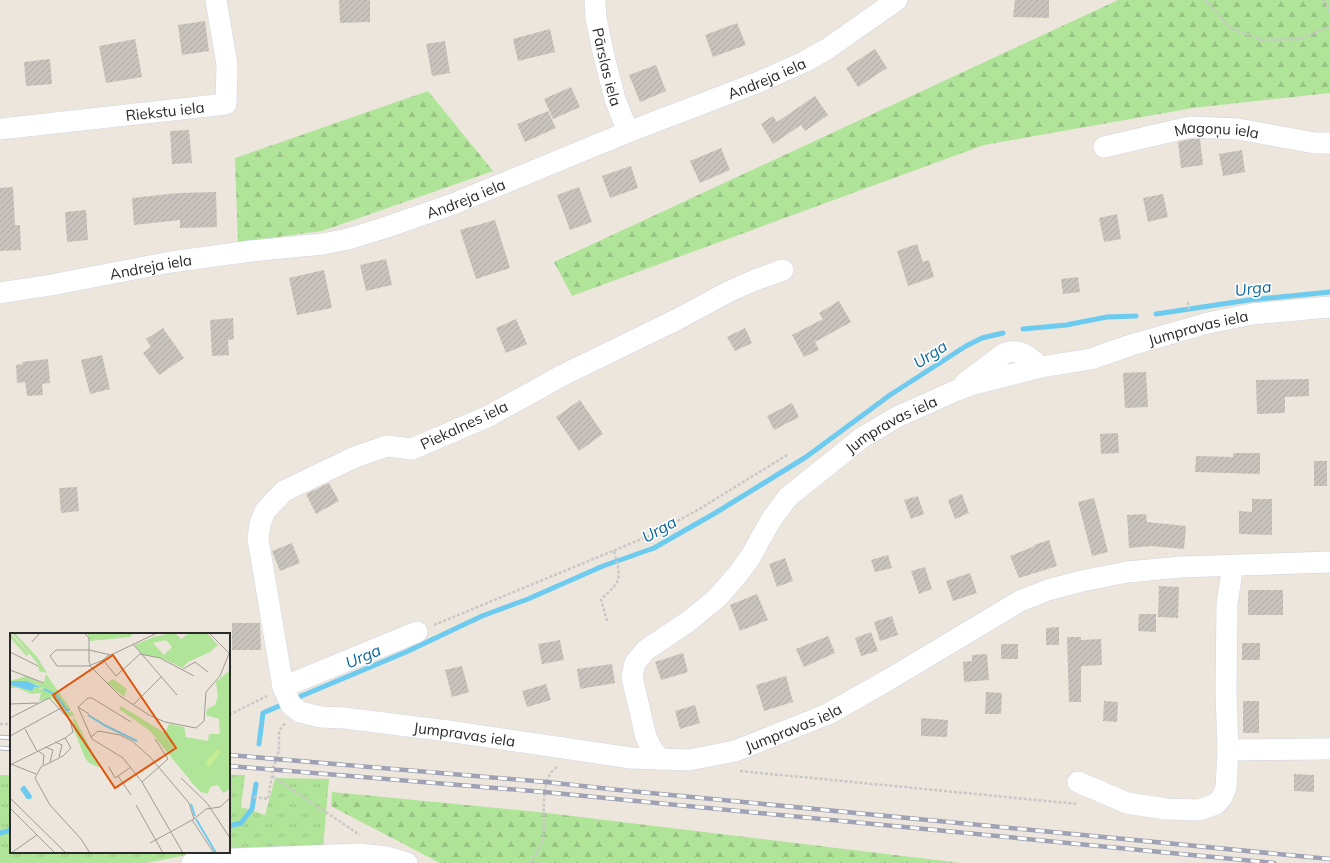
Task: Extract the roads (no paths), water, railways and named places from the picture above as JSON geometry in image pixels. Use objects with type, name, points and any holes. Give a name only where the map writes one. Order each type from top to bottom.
[{"type":"street","name":"Riekstu iela","points":[[0,129],[226,104],[227,65],[216,0]]},
{"type":"street","name":"Pārslas iela","points":[[595,0],[596,18],[615,99],[628,132]]},
{"type":"street","name":"Andreja iela","points":[[0,293],[51,285],[171,262],[251,251],[323,244],[348,239],[454,204],[628,132],[759,82],[804,62],[827,49],[897,0]]},
{"type":"street","name":"Magoņu iela","points":[[1104,148],[1190,127],[1238,129],[1316,143],[1330,143]]},
{"type":"street","name":"Piekalnes iela","points":[[283,687],[258,539],[260,524],[265,511],[284,491],[355,457],[387,446],[412,449],[489,416],[563,375],[676,320],[728,292],[754,280],[783,270]]},
{"type":"street","name":"Jumpravas iela","points":[[660,759],[652,749],[646,737],[632,677],[635,663],[646,650],[690,621],[717,598],[738,574],[751,556],[771,520],[788,497],[863,437],[897,417],[955,391],[1005,353],[1012,351],[1018,351],[1026,355],[1041,367],[1091,359],[1208,323],[1252,314],[1330,307]]},
{"type":"street","name":"Jumpravas iela","points":[[283,687],[291,704],[300,712],[321,717],[344,718],[631,758],[689,760],[735,751],[828,714],[1020,601],[1048,590],[1082,581],[1127,572],[1181,568],[1330,562]]},
{"type":"street","points":[[1078,782],[1127,803],[1166,809],[1199,810],[1216,804],[1222,797],[1226,788],[1228,750],[1226,692],[1227,604],[1231,578],[1230,566]]},
{"type":"street","points":[[283,687],[417,632]]},
{"type":"street","points":[[1228,750],[1330,750]]},
{"type":"street","points":[[192,863],[234,859],[359,854],[387,857],[407,863]]},
{"type":"waterway","name":"Urga","points":[[1156,314],[1249,300],[1330,292]]},
{"type":"waterway","name":"Urga","points":[[1023,329],[1066,325],[1107,317],[1136,316]]},
{"type":"waterway","name":"Urga","points":[[299,697],[406,652],[482,616],[528,599],[603,566],[654,548],[717,512],[806,457],[890,395],[966,346],[982,338],[1003,333]]},
{"type":"waterway","name":"Urga","points":[[259,744],[263,713],[279,706]]},
{"type":"waterway","name":"Urga","points":[[230,826],[241,823],[252,809],[256,784]]},
{"type":"waterway","name":"Urga","points":[[0,833],[10,830]]},
{"type":"railway","points":[[0,737],[10,738]]},
{"type":"railway","points":[[0,748],[10,749]]},
{"type":"railway","points":[[230,755],[546,782],[1330,859]]},
{"type":"railway","points":[[230,766],[544,792],[1274,863]]}]
